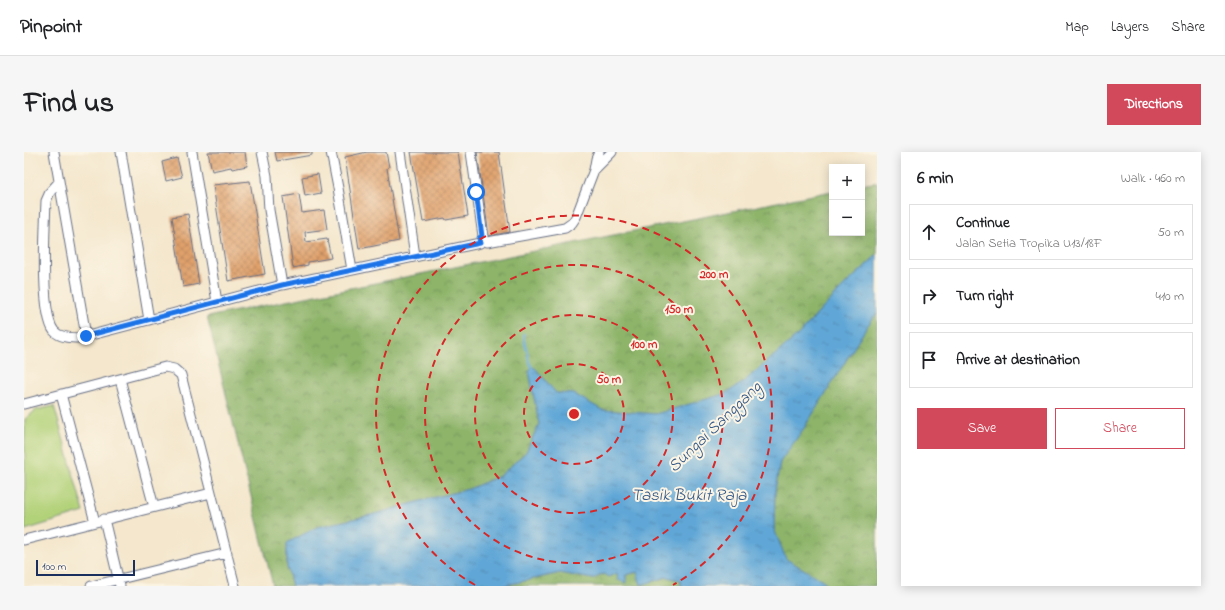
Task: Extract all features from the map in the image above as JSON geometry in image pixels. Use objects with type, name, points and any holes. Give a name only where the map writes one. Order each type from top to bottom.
[{"type":"street","points":[[54,152],[86,336]]},
{"type":"street","points":[[121,152],[149,320]]},
{"type":"street","points":[[192,152],[217,302]]},
{"type":"street","points":[[262,152],[267,176],[270,210],[282,285]]},
{"type":"street","points":[[331,152],[352,270]]},
{"type":"street","points":[[400,152],[415,256]]},
{"type":"street","points":[[471,152],[483,240]]},
{"type":"street","points":[[59,182],[50,192],[46,201],[46,309],[50,325],[55,333],[66,337],[80,338],[282,285],[483,240],[565,228],[572,223],[576,217],[594,170],[596,158],[599,152]]},
{"type":"street","points":[[594,170],[612,152]]},
{"type":"street","points":[[24,404],[165,367],[174,368],[181,375],[235,586]]},
{"type":"street","points":[[120,379],[154,507]]},
{"type":"street","points":[[61,394],[95,522]]},
{"type":"street","points":[[24,540],[211,493]]},
{"type":"street","points":[[104,520],[119,583]]},
{"type":"street","points":[[91,586],[119,583],[227,553]]},
{"type":"green space","points":[[877,182],[877,255],[841,289],[797,336],[741,384],[724,394],[656,414],[602,410],[574,394],[556,393],[535,368],[529,371],[539,424],[526,452],[500,476],[469,489],[371,515],[317,527],[287,543],[287,567],[292,586],[273,586],[207,317],[829,192],[829,236],[865,236],[865,184]]},
{"type":"green space","points":[[877,313],[877,586],[827,586],[824,581],[786,559],[774,530],[775,490],[780,462],[804,428]]},
{"type":"green space","points":[[54,406],[84,512],[25,530],[25,419],[36,410]]},
{"type":"green space","points":[[638,572],[641,585],[667,577],[681,580],[681,586],[502,586],[560,573],[593,579],[599,575],[617,573],[626,582],[626,575]]},
{"type":"water","name":"Tasik Bukit Raja","points":[[877,255],[877,313],[804,428],[780,462],[775,490],[774,529],[786,559],[824,581],[827,586],[681,586],[681,580],[667,577],[641,585],[637,572],[626,575],[626,583],[618,580],[617,573],[608,577],[604,574],[599,575],[593,579],[560,573],[502,586],[292,586],[287,567],[287,543],[317,527],[371,515],[469,489],[500,476],[526,452],[539,424],[529,371],[532,367],[535,368],[556,393],[574,394],[602,410],[656,414],[724,394],[741,384],[797,336],[841,289]]},
{"type":"building","points":[[208,152],[245,152],[247,166],[232,169],[231,167],[212,171]]},
{"type":"building","points":[[275,152],[312,152],[312,155],[277,161]]},
{"type":"building","points":[[367,152],[386,152],[389,167],[387,168],[399,241],[359,249],[345,157]]},
{"type":"building","points":[[411,152],[458,152],[468,216],[423,222]]},
{"type":"building","points":[[477,152],[499,152],[510,232],[489,236]]},
{"type":"building","points":[[177,158],[182,177],[166,181],[162,162]]},
{"type":"building","points":[[318,174],[321,193],[305,196],[302,177]]},
{"type":"building","points":[[250,181],[265,274],[228,281],[213,185]]},
{"type":"building","points":[[299,194],[302,213],[324,210],[327,229],[305,232],[306,242],[327,239],[331,258],[308,262],[308,265],[293,268],[283,197]]},
{"type":"building","points":[[188,214],[199,284],[183,287],[172,217]]},
{"type":"waterway","points":[[524,334],[524,341],[530,365],[532,367]]},
{"type":"route","points":[[86,336],[282,285],[480,243],[479,238],[482,236],[476,192]]},
{"type":"water label","name":"Sungai Sanggang","points":[[714,426]]}]
